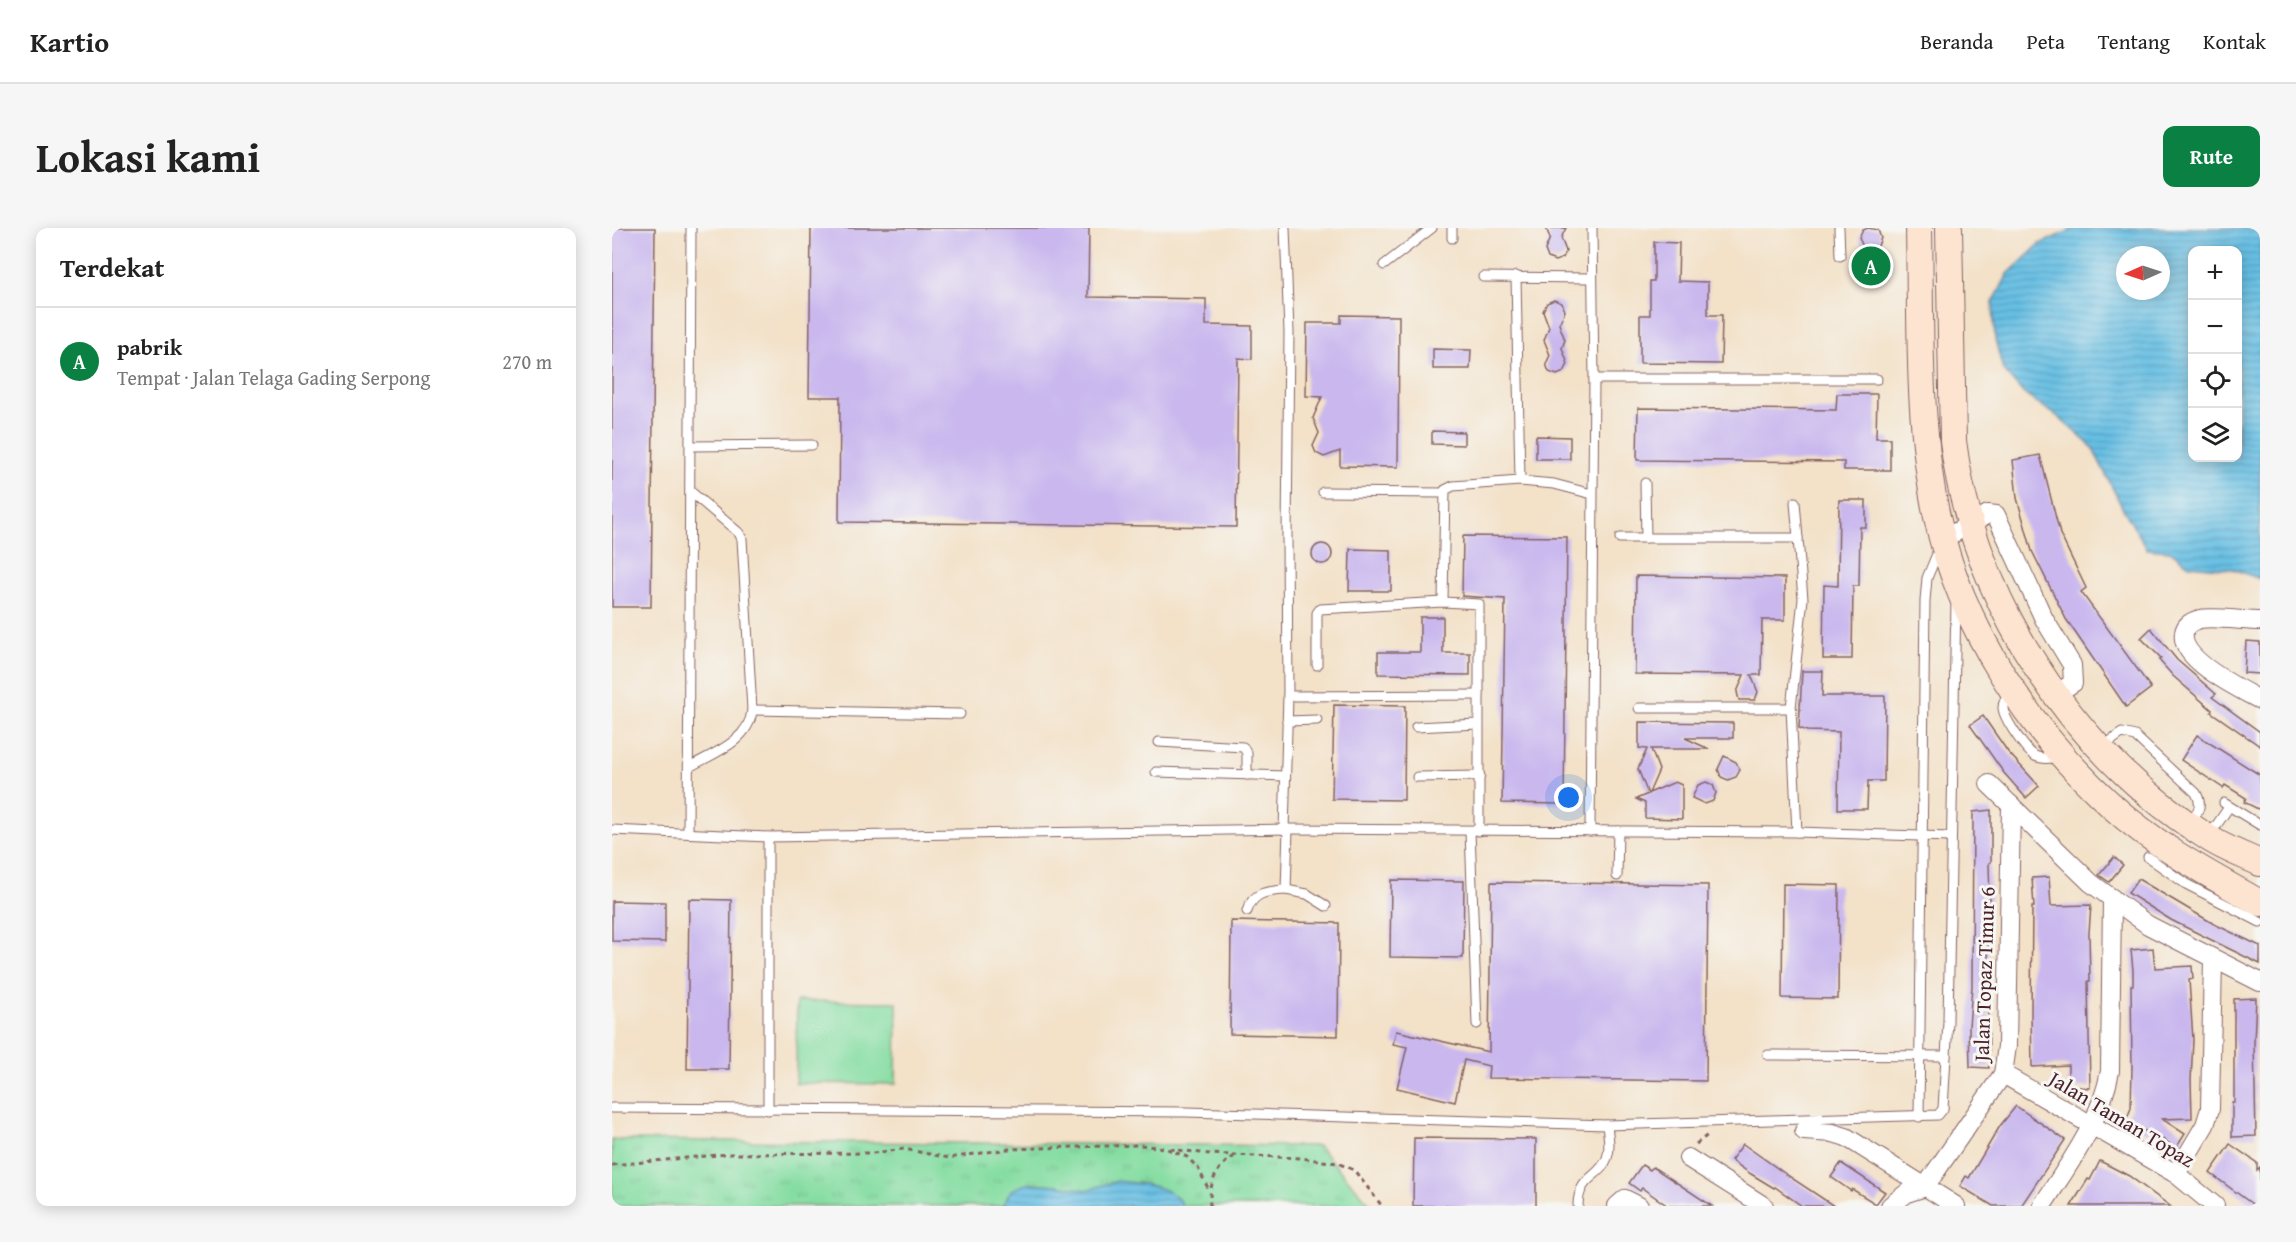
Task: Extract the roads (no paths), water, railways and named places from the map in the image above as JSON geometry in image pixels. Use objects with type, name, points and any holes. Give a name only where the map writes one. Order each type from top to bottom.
[{"type":"main road","points":[[1919,228],[1928,461],[1942,540],[1977,629],[2030,715],[2062,756],[2114,807],[2157,842],[2189,874],[2258,912]]},
{"type":"main road","points":[[1949,228],[1953,441],[1969,524],[2009,621],[2027,655],[2054,695],[2100,748],[2152,799],[2198,831],[2260,863]]},
{"type":"street","points":[[1942,540],[1969,524]]},
{"type":"street","points":[[2260,621],[2201,619],[2188,624],[2184,630],[2183,641],[2189,652],[2205,667],[2260,700]]},
{"type":"street","points":[[1989,784],[2074,867],[2148,925],[2260,982]]},
{"type":"street","name":"Jalan Topaz Timur 6","points":[[1925,1188],[2003,1074],[2007,1046],[2011,805]]},
{"type":"street","points":[[2042,1206],[2091,1127],[2106,1090],[2110,1071],[2112,898]]},
{"type":"street","points":[[2175,1174],[2205,1125],[2210,1109],[2213,959]]},
{"type":"street","name":"Jalan Taman Topaz","points":[[2003,1074],[2175,1174],[2215,1206]]},
{"type":"street","points":[[1804,1131],[1833,1133],[1846,1137],[1956,1206]]},
{"type":"street","points":[[1688,1158],[1764,1206]]},
{"type":"street","points":[[1890,1206],[1907,1193],[1925,1188]]},
{"type":"lane","points":[[688,833],[691,228]]},
{"type":"lane","points":[[1285,228],[1289,332],[1286,890]]},
{"type":"lane","points":[[1384,266],[1432,228]]},
{"type":"lane","points":[[1452,228],[1452,238]]},
{"type":"lane","points":[[1590,831],[1594,379],[1592,228]]},
{"type":"lane","points":[[1839,228],[1840,256]]},
{"type":"lane","points":[[1516,276],[1520,481]]},
{"type":"lane","points":[[1483,277],[1592,278]]},
{"type":"lane","points":[[1594,379],[1877,379]]},
{"type":"lane","points":[[691,446],[812,445]]},
{"type":"lane","points":[[1443,602],[1444,493],[1448,487],[1520,481],[1554,484],[1592,494]]},
{"type":"lane","points":[[1645,483],[1646,538]]},
{"type":"lane","points":[[689,767],[742,735],[752,720],[742,539],[739,533],[691,492]]},
{"type":"lane","points":[[1323,492],[1444,493]]},
{"type":"lane","points":[[1796,502],[1803,599],[1791,708],[1797,832]]},
{"type":"lane","points":[[1620,538],[1798,538]]},
{"type":"lane","points":[[1918,1117],[1925,601],[1927,578],[1942,540]]},
{"type":"lane","points":[[612,1108],[1186,1112],[1607,1125],[1938,1115],[1941,1113],[1946,1056],[1956,579]]},
{"type":"lane","points":[[1317,665],[1317,613],[1319,609],[1443,602],[1479,605],[1479,776],[1474,831],[1477,1024]]},
{"type":"lane","points":[[1288,696],[1479,695]]},
{"type":"lane","points":[[1639,708],[1791,708]]},
{"type":"lane","points":[[752,710],[960,714]]},
{"type":"lane","points":[[1287,721],[1317,720]]},
{"type":"lane","points":[[1416,726],[1478,724]]},
{"type":"lane","points":[[2100,748],[2122,733],[2135,736],[2196,794],[2200,802],[2198,831]]},
{"type":"lane","points":[[1159,742],[1243,747],[1247,753],[1247,775]]},
{"type":"lane","points":[[1156,772],[1285,776]]},
{"type":"lane","points":[[1417,777],[1479,776]]},
{"type":"lane","points":[[2198,831],[2226,805],[2260,825]]},
{"type":"lane","points":[[612,830],[768,837],[1286,830],[1797,832],[1951,837]]},
{"type":"lane","points":[[1617,876],[1618,831]]},
{"type":"lane","points":[[768,837],[768,1110]]},
{"type":"lane","points":[[2148,857],[2189,874]]},
{"type":"lane","points":[[1246,911],[1250,900],[1256,895],[1286,890],[1317,898],[1326,906]]},
{"type":"lane","points":[[1768,1055],[1946,1056]]},
{"type":"lane","points":[[1578,1206],[1582,1187],[1606,1162],[1609,1150],[1607,1125]]},
{"type":"water","points":[[2075,228],[2260,228],[2260,579],[2233,569],[2189,565],[2170,551],[2147,549],[2122,507],[2092,447],[2057,416],[2024,394],[2003,370],[1995,339],[1993,303],[2008,274],[2040,244]]},
{"type":"water","points":[[1117,1181],[1145,1184],[1163,1189],[1178,1199],[1183,1206],[1003,1206],[1011,1190],[1029,1183],[1087,1190]]},
{"type":"place","name":"pabrik","points":[[1871,266]]}]
